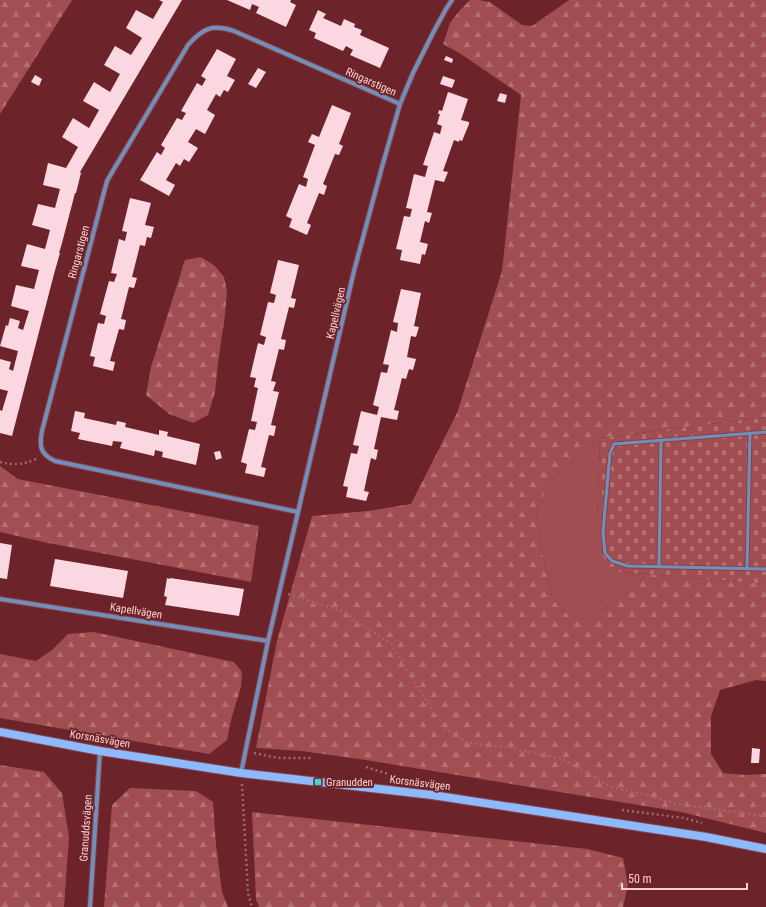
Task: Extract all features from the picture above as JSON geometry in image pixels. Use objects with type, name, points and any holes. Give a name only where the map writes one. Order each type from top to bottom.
[{"type":"street","name":"Kapellvägen","points":[[242,773],[268,641],[354,271],[382,167],[400,104],[430,38],[452,0]]},
{"type":"street","name":"Ringarstigen","points":[[46,455],[40,445],[40,439],[107,181],[188,45],[196,36],[209,29],[217,27],[225,28],[400,104]]},
{"type":"street","points":[[46,455],[55,461],[298,512]]},
{"type":"street","name":"Kapellvägen","points":[[0,599],[268,641]]},
{"type":"street","name":"Korsnäsvägen","points":[[0,732],[100,751],[242,773],[432,795],[706,837],[766,849]]},
{"type":"street","name":"Granuddsvägen","points":[[90,907],[100,751]]},
{"type":"lane","points":[[766,432],[614,444],[610,453],[603,532],[605,553],[612,561],[628,566],[766,569]]},
{"type":"lane","points":[[748,568],[750,433]]},
{"type":"lane","points":[[659,567],[661,441]]},
{"type":"path","points":[[0,462],[9,464],[26,463],[46,455]]},
{"type":"path","points":[[280,592],[341,611],[391,644],[427,702],[446,729],[467,743],[507,748],[562,759],[612,787],[652,796],[677,804],[766,816]]},
{"type":"path","points":[[246,752],[278,758],[312,758]]},
{"type":"path","points":[[242,773],[248,893],[252,907]]},
{"type":"green space","points":[[0,0],[72,0],[0,114]]},
{"type":"green space","points":[[470,0],[490,2],[522,25],[532,26],[569,0],[766,0],[766,417],[600,438],[551,480],[536,510],[542,551],[552,597],[570,617],[588,619],[615,602],[647,574],[766,584],[766,681],[756,680],[720,690],[711,716],[711,754],[723,773],[746,775],[766,774],[766,833],[681,812],[366,760],[302,751],[256,748],[277,641],[312,516],[368,511],[411,504],[457,413],[502,271],[521,95],[461,54],[443,44],[450,23]]},
{"type":"green space","points":[[201,257],[215,266],[224,277],[227,291],[215,392],[208,415],[193,423],[169,414],[146,395],[151,367],[185,260]]},
{"type":"green space","points":[[766,417],[766,584],[610,571],[602,554],[597,523],[600,438]]},
{"type":"green space","points":[[600,438],[597,523],[610,571],[647,574],[615,602],[588,619],[570,617],[552,597],[542,551],[536,510],[551,480]]},
{"type":"green space","points":[[0,466],[18,479],[259,526],[251,582],[48,543],[0,532]]},
{"type":"green space","points":[[94,632],[234,662],[242,672],[241,687],[231,720],[227,740],[209,754],[0,718],[0,654],[36,661],[52,650],[68,634]]},
{"type":"green space","points":[[0,765],[44,772],[62,793],[69,837],[64,907],[0,907]]},
{"type":"green space","points":[[130,788],[196,791],[213,802],[216,845],[222,892],[228,907],[104,907],[112,805]]},
{"type":"green space","points":[[252,812],[587,849],[623,858],[628,885],[623,907],[259,907],[256,899]]},
{"type":"building","points":[[159,0],[182,0],[80,172],[76,193],[12,436],[0,433],[0,410],[2,411],[8,391],[0,389],[0,359],[11,362],[9,369],[13,371],[18,351],[0,346],[6,325],[8,326],[10,318],[20,321],[18,328],[23,330],[29,311],[11,306],[16,285],[34,289],[39,270],[21,266],[27,244],[45,249],[50,230],[32,225],[38,204],[55,208],[60,189],[43,185],[48,163],[66,168],[78,147],[62,137],[73,118],[89,128],[99,110],[83,101],[94,82],[110,92],[120,74],[104,65],[115,46],[131,55],[142,38],[126,28],[136,10],[153,19],[163,2]]},
{"type":"building","points":[[227,0],[291,0],[290,2],[296,5],[286,27],[256,13],[259,7],[252,4],[250,10]]},
{"type":"building","points":[[318,10],[326,14],[323,18],[341,26],[344,19],[355,24],[354,27],[362,30],[360,35],[389,48],[380,68],[350,55],[353,50],[346,46],[343,51],[314,38],[316,33],[309,30]]},
{"type":"building","points":[[217,49],[236,59],[227,76],[235,80],[228,92],[224,90],[220,97],[216,94],[207,110],[215,115],[205,134],[196,129],[188,142],[198,148],[189,162],[184,159],[180,166],[176,163],[166,180],[175,185],[169,196],[140,180],[157,152],[161,155],[165,148],[161,145],[177,118],[182,120],[186,113],[181,111],[197,83],[202,86],[206,79],[201,76]]},
{"type":"building","points":[[446,56],[453,59],[452,63],[444,60]]},
{"type":"building","points":[[258,68],[266,72],[256,88],[248,84]]},
{"type":"building","points":[[35,75],[42,79],[39,86],[31,82]]},
{"type":"building","points":[[443,76],[455,80],[452,88],[440,84]]},
{"type":"building","points":[[448,92],[468,99],[461,120],[469,122],[469,124],[462,141],[459,140],[459,142],[454,140],[443,171],[448,172],[444,182],[435,180],[427,212],[432,213],[429,223],[425,221],[420,242],[428,244],[425,255],[422,254],[420,264],[400,260],[402,250],[396,249],[404,216],[410,217],[412,209],[406,208],[414,174],[425,177],[428,166],[423,165],[434,132],[440,134],[442,126],[437,124],[440,114],[438,114],[439,110],[442,111]]},
{"type":"building","points":[[500,93],[507,95],[505,103],[497,101]]},
{"type":"building","points":[[332,105],[351,113],[339,144],[343,146],[339,155],[335,154],[323,184],[327,186],[324,195],[319,193],[307,223],[311,225],[307,235],[289,227],[292,219],[286,216],[299,184],[306,187],[308,179],[303,177],[315,145],[308,142],[312,134],[319,137]]},
{"type":"building","points":[[130,198],[151,203],[145,225],[154,227],[151,238],[147,237],[145,246],[140,245],[132,277],[137,278],[134,288],[129,287],[121,319],[126,320],[124,330],[119,329],[110,361],[115,362],[113,371],[93,366],[95,357],[90,356],[98,323],[104,324],[106,316],[100,314],[109,281],[114,282],[117,274],[111,273],[119,239],[125,241],[127,232],[122,231]]},
{"type":"building","points":[[278,260],[299,265],[291,298],[296,299],[294,308],[289,307],[281,339],[286,340],[284,350],[279,349],[271,381],[276,382],[273,391],[279,392],[271,425],[276,426],[274,436],[269,435],[261,467],[266,468],[264,477],[245,473],[247,464],[241,462],[249,429],[255,430],[257,422],[251,421],[258,388],[254,387],[256,378],[250,377],[258,343],[264,345],[266,337],[260,335],[268,302],[274,303],[276,295],[270,293]]},
{"type":"building","points":[[401,289],[421,293],[414,326],[419,327],[416,337],[411,336],[407,357],[416,359],[413,370],[409,369],[406,379],[402,378],[394,410],[399,411],[397,420],[381,417],[374,449],[378,450],[376,460],[371,458],[364,491],[369,492],[366,501],[346,497],[348,487],[343,486],[351,453],[357,454],[359,446],[353,445],[361,411],[377,415],[379,407],[373,405],[381,372],[387,373],[389,365],[383,364],[391,330],[397,332],[398,323],[393,322]]},
{"type":"building","points":[[75,411],[85,413],[84,418],[116,425],[117,421],[126,423],[125,427],[159,435],[159,430],[168,432],[167,436],[200,444],[196,465],[162,457],[163,452],[155,450],[154,456],[120,448],[122,442],[113,441],[112,446],[78,439],[80,433],[71,431]]},
{"type":"building","points":[[220,451],[222,458],[216,460],[214,452]]},
{"type":"building","points":[[0,543],[12,545],[7,579],[0,578]]},
{"type":"building","points":[[55,559],[128,571],[123,598],[50,586]]},
{"type":"building","points":[[167,578],[244,589],[239,616],[165,605],[167,597],[164,596]]},
{"type":"building","points":[[752,748],[760,749],[759,763],[751,763]]},
{"type":"place","name":"Granudden","points":[[318,782]]}]
